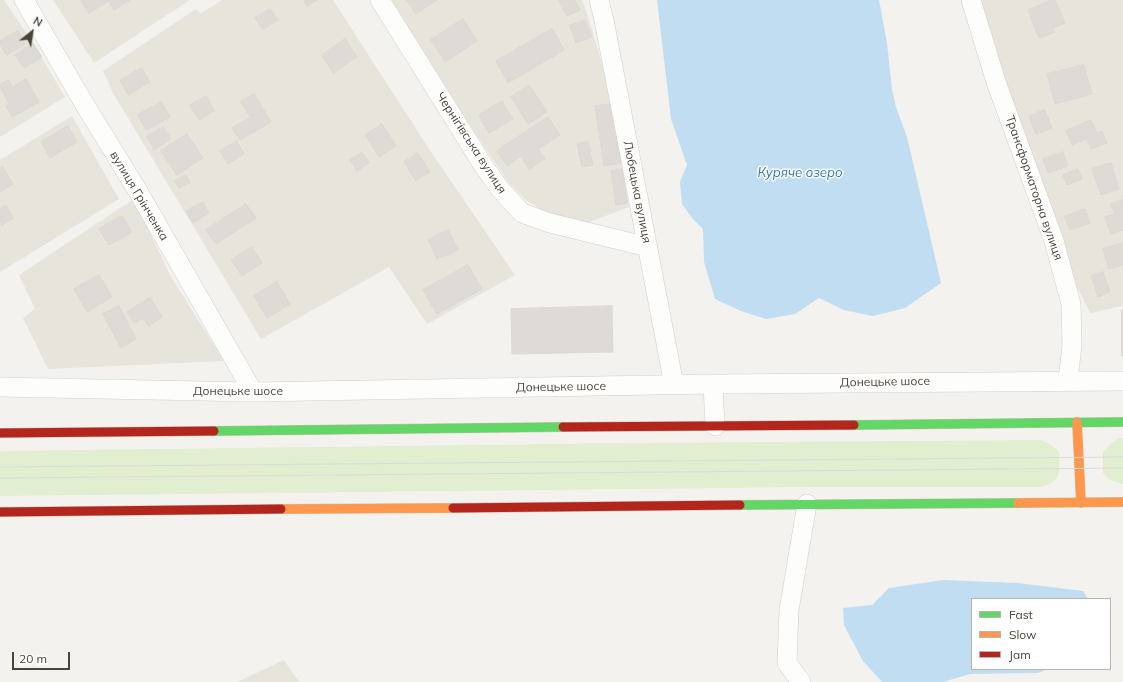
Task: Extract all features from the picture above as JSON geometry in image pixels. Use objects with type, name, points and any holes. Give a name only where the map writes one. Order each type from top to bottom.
[{"type":"highway","points":[[1077,422],[1081,503]]},
{"type":"highway","points":[[0,433],[1123,422]]},
{"type":"highway","points":[[0,512],[1123,502]]},
{"type":"street","name":"вулиця Грінченка","points":[[24,0],[82,100],[139,193],[253,392]]},
{"type":"street","name":"Чернігівська вулиця","points":[[380,0],[483,165],[500,190],[522,213],[550,223],[648,247]]},
{"type":"street","name":"Любецька вулиця","points":[[599,0],[674,385]]},
{"type":"street","name":"Трансформаторна вулиця","points":[[971,0],[996,82],[1054,241],[1071,304],[1072,345],[1068,380]]},
{"type":"street","name":"Донецьке шосе","points":[[0,387],[253,392],[713,384],[1068,380],[1123,381]]},
{"type":"street","points":[[713,384],[715,426]]},
{"type":"street","points":[[801,682],[787,663],[789,610],[807,504]]},
{"type":"shaded area","points":[[0,0],[4,0],[33,43],[65,97],[0,137]]},
{"type":"shaded area","points":[[53,0],[190,0],[94,63]]},
{"type":"shaded area","points":[[222,0],[333,0],[429,149],[515,275],[427,324],[389,267],[261,339],[113,93],[103,71],[196,9],[200,14]]},
{"type":"shaded area","points":[[384,0],[582,0],[614,104],[629,207],[587,223],[559,220],[527,201],[509,183]]},
{"type":"shaded area","points":[[980,0],[1123,0],[1123,306],[1090,313],[1063,258]]},
{"type":"shaded area","points":[[72,116],[119,199],[0,272],[0,160]]},
{"type":"shaded area","points":[[134,199],[171,277],[224,361],[48,369],[23,318],[35,309],[19,275]]},
{"type":"shaded area","points":[[284,660],[299,682],[237,682]]},
{"type":"green space","points":[[1119,438],[1123,438],[1123,484],[1110,480],[1103,473],[1103,452],[1110,444]]},
{"type":"green space","points":[[1040,440],[1050,444],[1059,452],[1060,465],[1056,479],[1047,485],[1040,487],[811,487],[0,496],[0,451],[632,443]]},
{"type":"water","name":"Куряче озеро","points":[[657,0],[879,0],[887,43],[892,89],[896,107],[907,137],[941,283],[905,308],[873,316],[844,310],[819,298],[795,314],[766,319],[741,311],[715,299],[704,262],[703,229],[692,218],[682,204],[680,182],[687,165],[671,119]]},
{"type":"water","points":[[943,580],[1018,583],[1083,591],[1087,598],[971,598],[971,670],[1046,670],[1038,673],[970,674],[943,682],[882,682],[863,661],[844,625],[843,608],[872,605],[889,588]]},
{"type":"building","points":[[81,0],[130,0],[114,10],[109,1],[89,13]]},
{"type":"building","points":[[304,0],[318,0],[307,6]]},
{"type":"building","points":[[407,0],[437,0],[416,14]]},
{"type":"building","points":[[559,0],[575,0],[580,10],[567,16]]},
{"type":"building","points":[[1055,0],[1065,23],[1053,28],[1055,32],[1039,38],[1028,10]]},
{"type":"building","points":[[270,9],[278,20],[263,30],[255,18]]},
{"type":"building","points":[[463,19],[477,41],[445,62],[431,40]]},
{"type":"building","points":[[585,20],[592,37],[576,43],[570,26]]},
{"type":"building","points":[[552,29],[564,50],[508,83],[496,61]]},
{"type":"building","points":[[18,31],[26,44],[6,55],[0,41]]},
{"type":"building","points":[[345,39],[357,57],[333,73],[322,55]]},
{"type":"building","points":[[33,43],[42,57],[24,68],[15,55]]},
{"type":"building","points":[[1084,65],[1092,94],[1055,104],[1047,74]]},
{"type":"building","points":[[142,68],[150,82],[128,95],[120,80]]},
{"type":"building","points":[[26,79],[39,102],[12,117],[6,106],[9,104],[0,87],[0,84],[9,80],[12,87]]},
{"type":"building","points":[[529,85],[547,112],[528,124],[511,97]]},
{"type":"building","points":[[254,94],[264,110],[250,117],[241,102]]},
{"type":"building","points":[[206,96],[214,111],[199,120],[190,105]]},
{"type":"building","points":[[502,101],[513,119],[489,133],[479,115]]},
{"type":"building","points":[[161,102],[170,117],[146,130],[138,115]]},
{"type":"building","points":[[612,104],[621,163],[604,166],[595,106]]},
{"type":"building","points":[[264,110],[271,122],[240,140],[232,128]]},
{"type":"building","points":[[1045,110],[1052,128],[1036,134],[1029,116]]},
{"type":"building","points":[[548,117],[560,135],[538,149],[545,159],[529,170],[521,156],[507,166],[497,151]]},
{"type":"building","points":[[1091,120],[1097,133],[1102,131],[1107,143],[1091,149],[1087,139],[1072,145],[1066,131]]},
{"type":"building","points":[[382,124],[396,146],[379,157],[365,135]]},
{"type":"building","points":[[68,126],[77,142],[50,158],[41,142]]},
{"type":"building","points":[[163,127],[171,139],[154,150],[147,137]]},
{"type":"building","points":[[187,134],[203,158],[177,175],[161,151]]},
{"type":"building","points":[[237,141],[244,154],[228,164],[220,151]]},
{"type":"building","points":[[588,142],[593,165],[582,167],[577,144]]},
{"type":"building","points":[[1063,152],[1068,166],[1048,173],[1043,159]]},
{"type":"building","points":[[362,153],[369,163],[357,171],[350,160]]},
{"type":"building","points":[[418,153],[430,172],[416,181],[404,162]]},
{"type":"building","points":[[1111,163],[1119,189],[1101,195],[1092,169]]},
{"type":"building","points":[[3,167],[13,184],[0,192],[0,169]]},
{"type":"building","points":[[622,169],[627,203],[616,205],[611,171]]},
{"type":"building","points":[[1078,169],[1082,179],[1067,185],[1063,175]]},
{"type":"building","points":[[186,175],[190,182],[179,188],[175,181]]},
{"type":"building","points":[[1123,200],[1123,230],[1111,234],[1105,217],[1114,214],[1111,204]]},
{"type":"building","points":[[203,202],[209,213],[193,223],[186,211]]},
{"type":"building","points":[[246,204],[256,218],[216,244],[206,230]]},
{"type":"building","points":[[6,205],[14,218],[2,225],[0,221],[0,209]]},
{"type":"building","points":[[1085,209],[1090,223],[1070,230],[1064,217]]},
{"type":"building","points":[[122,216],[132,232],[109,245],[99,229]]},
{"type":"building","points":[[448,230],[458,250],[437,259],[428,240]]},
{"type":"building","points":[[1123,243],[1123,265],[1109,269],[1103,249]]},
{"type":"building","points":[[252,247],[262,263],[242,276],[231,260]]},
{"type":"building","points":[[468,265],[482,289],[437,314],[423,290]]},
{"type":"building","points":[[1103,272],[1110,292],[1098,297],[1091,276]]},
{"type":"building","points":[[99,275],[112,297],[87,312],[74,289]]},
{"type":"building","points":[[277,282],[290,304],[267,318],[254,296]]},
{"type":"building","points":[[150,298],[162,317],[149,326],[143,318],[134,323],[127,312]]},
{"type":"building","points":[[119,306],[136,339],[121,348],[103,314]]},
{"type":"building","points":[[612,306],[613,352],[512,354],[511,309]]},
{"type":"building","points":[[1123,310],[1123,356],[1122,356]]},
{"type":"tram line","points":[[0,467],[1123,457]]},
{"type":"tram line","points":[[0,478],[1123,468]]},
{"type":"traffic: fast","points":[[854,425],[1123,422]]},
{"type":"traffic: fast","points":[[214,431],[563,427]]},
{"type":"traffic: fast","points":[[740,505],[1018,503]]},
{"type":"traffic: slow","points":[[1077,422],[1081,503]]},
{"type":"traffic: slow","points":[[1018,503],[1123,502]]},
{"type":"traffic: slow","points":[[281,509],[453,508]]},
{"type":"traffic: jam","points":[[563,427],[854,425]]},
{"type":"traffic: jam","points":[[0,433],[214,431]]},
{"type":"traffic: jam","points":[[453,508],[740,505]]},
{"type":"traffic: jam","points":[[0,512],[281,509]]}]
